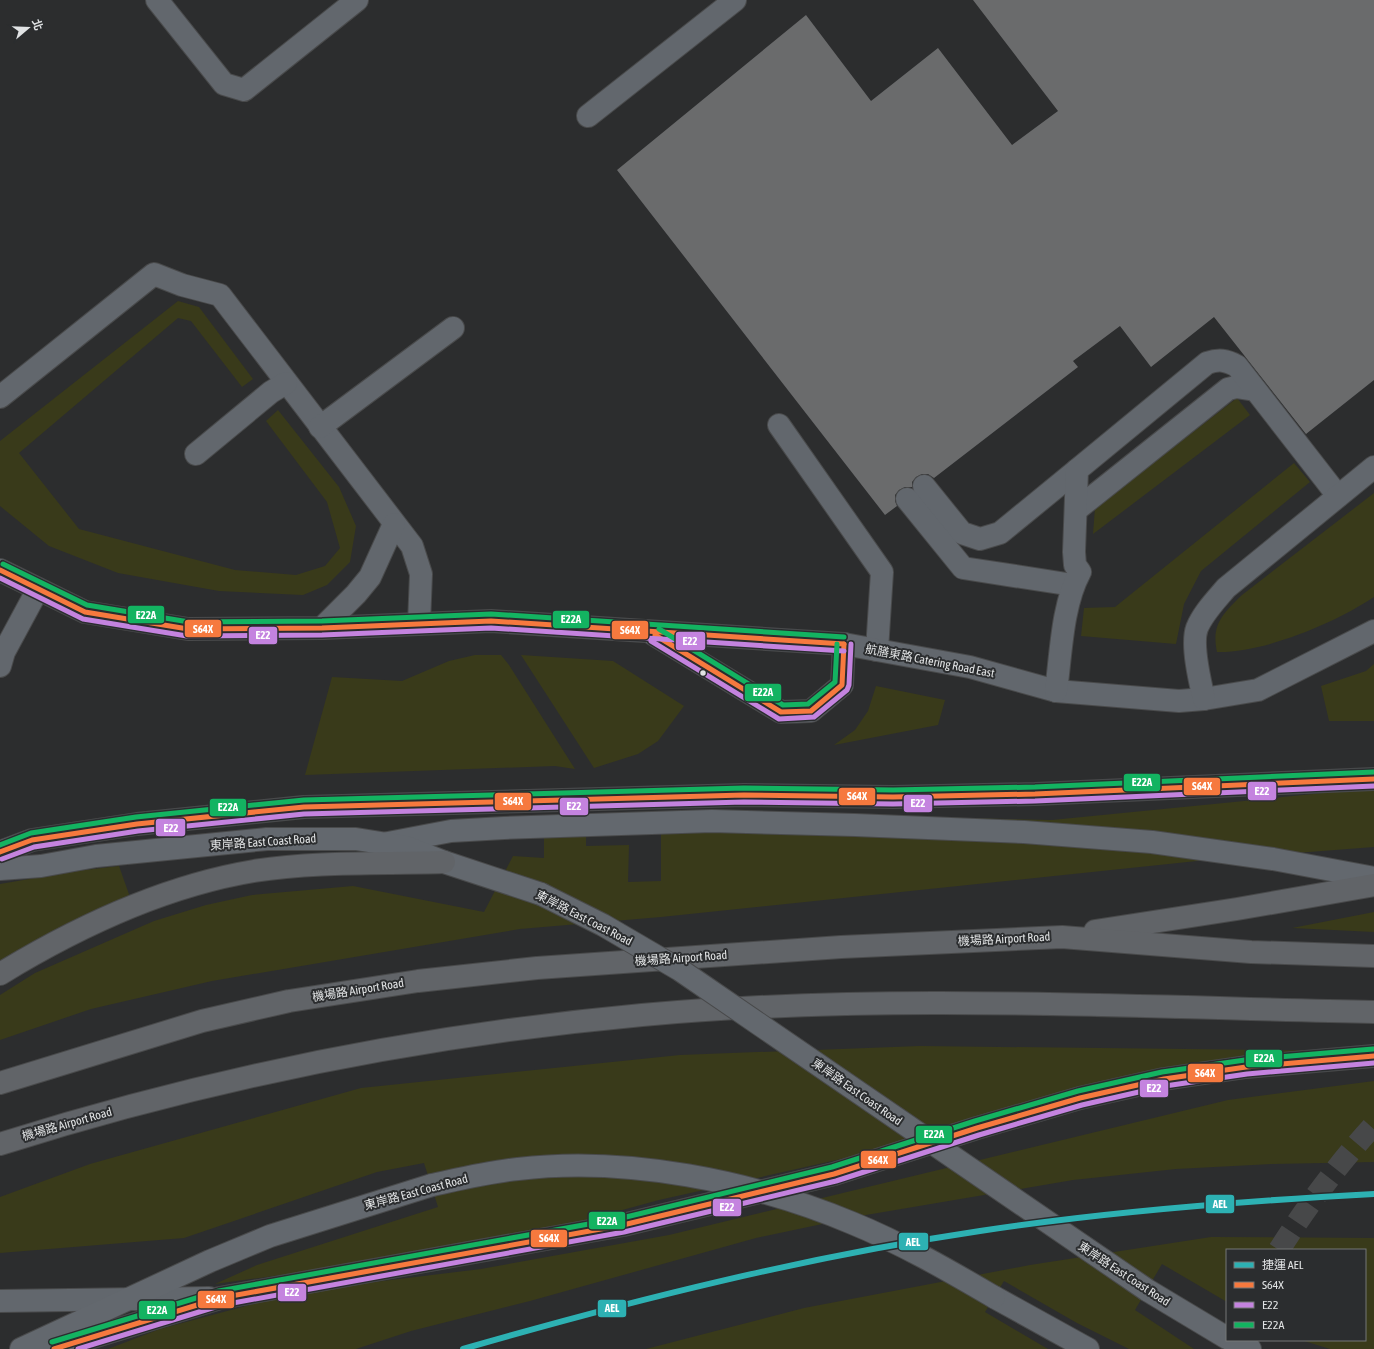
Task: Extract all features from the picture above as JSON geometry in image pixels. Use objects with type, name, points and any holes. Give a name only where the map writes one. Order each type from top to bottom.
[{"type":"highway","points":[[0,974],[41,951],[114,915],[184,888],[219,879],[255,871],[321,865],[444,862]]},
{"type":"highway","points":[[1062,937],[1374,885]]},
{"type":"highway","name":"機場路 Airport Road","points":[[0,1083],[202,1021],[289,1001],[418,981],[537,968],[841,947],[1062,937],[1251,952],[1374,956]]},
{"type":"highway","name":"機場路 Airport Road","points":[[0,1144],[170,1095],[267,1072],[353,1055],[448,1039],[643,1015],[801,1006],[906,1004],[1374,1012]]},
{"type":"main road","points":[[0,852],[32,840],[137,824],[304,807],[744,795],[893,797],[1035,794],[1374,779]]},
{"type":"main road","points":[[388,842],[451,831],[712,821],[936,828],[1105,838],[1203,848],[1273,859],[1374,878]]},
{"type":"main road","name":"東岸路 East Coast Road","points":[[0,869],[40,866],[96,856],[267,839],[356,839],[388,842],[406,847],[444,862],[541,894],[603,925],[680,970],[1147,1290],[1226,1337]]},
{"type":"main road","points":[[54,1349],[220,1298],[623,1225],[834,1174],[977,1128],[1080,1098],[1164,1079],[1246,1067],[1374,1056]]},
{"type":"main road","name":"東岸路 East Coast Road","points":[[21,1349],[125,1300],[270,1236],[432,1185],[519,1169],[591,1166],[662,1172],[745,1188],[788,1199],[853,1223],[958,1276],[1088,1349]]},
{"type":"main road","points":[[1233,1341],[1250,1349]]},
{"type":"street","points":[[157,0],[224,84],[244,90],[357,0]]},
{"type":"street","points":[[588,116],[735,0]]},
{"type":"street","points":[[0,397],[154,274],[182,285],[220,295],[412,546],[421,574],[419,624]]},
{"type":"street","points":[[320,427],[453,328]]},
{"type":"street","points":[[1077,579],[963,568],[915,492],[962,533],[980,539],[1000,533],[1207,363],[1219,359],[1228,361],[1237,366],[1338,496]]},
{"type":"street","points":[[196,454],[271,392],[286,383]]},
{"type":"street","points":[[1076,510],[1228,390],[1236,387],[1255,390]]},
{"type":"street","points":[[779,426],[882,572],[877,650]]},
{"type":"street","points":[[1204,699],[1196,666],[1197,630],[1207,610],[1226,588],[1374,467]]},
{"type":"street","points":[[1056,691],[1065,623],[1077,579],[1075,565],[1077,470]]},
{"type":"street","points":[[322,628],[356,594],[370,577],[394,524]]},
{"type":"street","name":"航膳東路 Catering Road East","points":[[0,570],[85,612],[188,629],[322,628],[491,621],[844,644],[970,667],[1056,691],[1180,701],[1204,699],[1258,690],[1374,631]]},
{"type":"street","points":[[0,666],[4,652],[38,589]]},
{"type":"street","points":[[650,632],[781,712],[811,711],[842,684],[844,644]]},
{"type":"street","points":[[0,1301],[50,1299],[125,1300],[220,1298]]},
{"type":"green space","points":[[178,301],[199,307],[253,379],[242,387],[191,321],[178,318],[19,453],[79,529],[235,570],[296,575],[325,566],[340,548],[327,502],[266,421],[278,410],[339,487],[356,526],[350,562],[327,585],[303,595],[219,591],[118,573],[49,546],[0,506],[0,441]]},
{"type":"green space","points":[[1237,398],[1250,415],[1093,534],[1095,508]]},
{"type":"green space","points":[[1294,463],[1310,482],[1201,571],[1184,604],[1176,644],[1081,636],[1084,608],[1115,607]]},
{"type":"green space","points":[[1374,493],[1374,597],[1340,617],[1298,635],[1256,647],[1236,651],[1217,652],[1217,627],[1224,614],[1235,602]]},
{"type":"green space","points":[[475,655],[501,655],[509,665],[575,769],[555,766],[305,775],[332,677],[402,681],[449,661]]},
{"type":"green space","points":[[521,655],[613,661],[684,706],[658,741],[638,754],[594,768]]},
{"type":"green space","points":[[1374,664],[1374,721],[1329,721],[1321,686],[1366,671]]},
{"type":"green space","points":[[876,686],[945,700],[938,725],[834,745],[855,730],[868,711]]},
{"type":"green space","points":[[1374,788],[1374,847],[1216,859],[661,917],[520,929],[212,981],[91,1009],[0,1040],[0,995],[35,973],[154,921],[206,905],[252,895],[353,886],[484,912],[513,856],[544,858],[544,829],[586,829],[586,846],[629,845],[628,882],[661,881],[661,811],[1052,820]]},
{"type":"green space","points":[[119,866],[131,900],[0,966],[0,884],[76,871]]},
{"type":"green space","points":[[1374,912],[1374,932],[1292,928]]},
{"type":"green space","points":[[920,1046],[1351,1051],[1237,1070],[659,1200],[491,1246],[215,1284],[257,1265],[438,1207],[424,1163],[377,1172],[184,1238],[0,1253],[0,1197],[90,1164],[361,1088],[680,1055]]},
{"type":"green space","points":[[1374,1081],[1374,1162],[1272,1164],[1176,1169],[1073,1180],[860,1216],[756,1238],[530,1301],[411,1331],[356,1349],[108,1349],[160,1329],[301,1291],[481,1269],[669,1235],[1228,1100]]},
{"type":"green space","points":[[1211,1237],[1374,1238],[1374,1349],[1330,1349],[1304,1341],[1366,1341],[1366,1249],[1226,1249],[1226,1301],[1162,1264],[1135,1310],[1194,1349],[1129,1349],[1077,1323],[1004,1281],[985,1312],[1048,1349],[646,1349],[804,1308],[1030,1265]]},
{"type":"building","points":[[973,0],[1374,0],[1374,380],[1306,434],[1214,317],[1151,367],[1120,326],[1073,361],[1078,367],[934,478],[928,474],[922,474],[916,477],[912,482],[912,487],[905,487],[899,490],[895,495],[897,506],[885,515],[617,170],[806,15],[871,101],[938,48],[1012,145],[1058,111]]},
{"type":"tunnel","points":[[1280,1249],[1324,1186],[1374,1125]]},
{"type":"metro line","name":"AEL","points":[[463,1349],[720,1281],[915,1242],[1029,1224],[1127,1212],[1275,1200],[1374,1194]]},
{"type":"transit line","name":"E22A","points":[[3,564],[87,605],[189,622],[322,621],[491,614],[844,637]]},
{"type":"transit line","name":"S64X","points":[[0,570],[85,612],[188,629],[322,628],[491,621],[844,644]]},
{"type":"transit line","name":"E22","points":[[0,578],[83,619],[187,636],[322,635],[491,628],[844,651]]},
{"type":"transit line","name":"E22A","points":[[659,629],[783,705],[808,704],[835,682],[837,644]]},
{"type":"transit line","name":"S64X","points":[[655,635],[781,712],[811,711],[842,685],[844,644]]},
{"type":"transit line","name":"E22","points":[[651,641],[779,719],[814,717],[847,690],[849,685],[851,644]]},
{"type":"transit line","name":"E22A","points":[[0,845],[31,833],[136,817],[304,800],[744,788],[893,790],[1035,787],[1374,772]]},
{"type":"transit line","name":"S64X","points":[[0,852],[32,840],[137,824],[304,807],[744,795],[893,797],[1035,794],[1374,779]]},
{"type":"transit line","name":"E22","points":[[2,859],[34,847],[138,831],[304,814],[744,802],[893,804],[1035,801],[1374,786]]},
{"type":"transit line","name":"E22A","points":[[52,1342],[219,1291],[622,1218],[832,1167],[975,1121],[1078,1091],[1162,1072],[1245,1060],[1373,1049]]},
{"type":"transit line","name":"S64X","points":[[54,1349],[220,1298],[623,1225],[834,1174],[977,1128],[1080,1098],[1164,1079],[1246,1067],[1374,1056]]},
{"type":"transit line","name":"E22","points":[[78,1349],[222,1305],[624,1232],[836,1181],[979,1135],[1082,1105],[1165,1086],[1247,1074],[1374,1063]]}]
